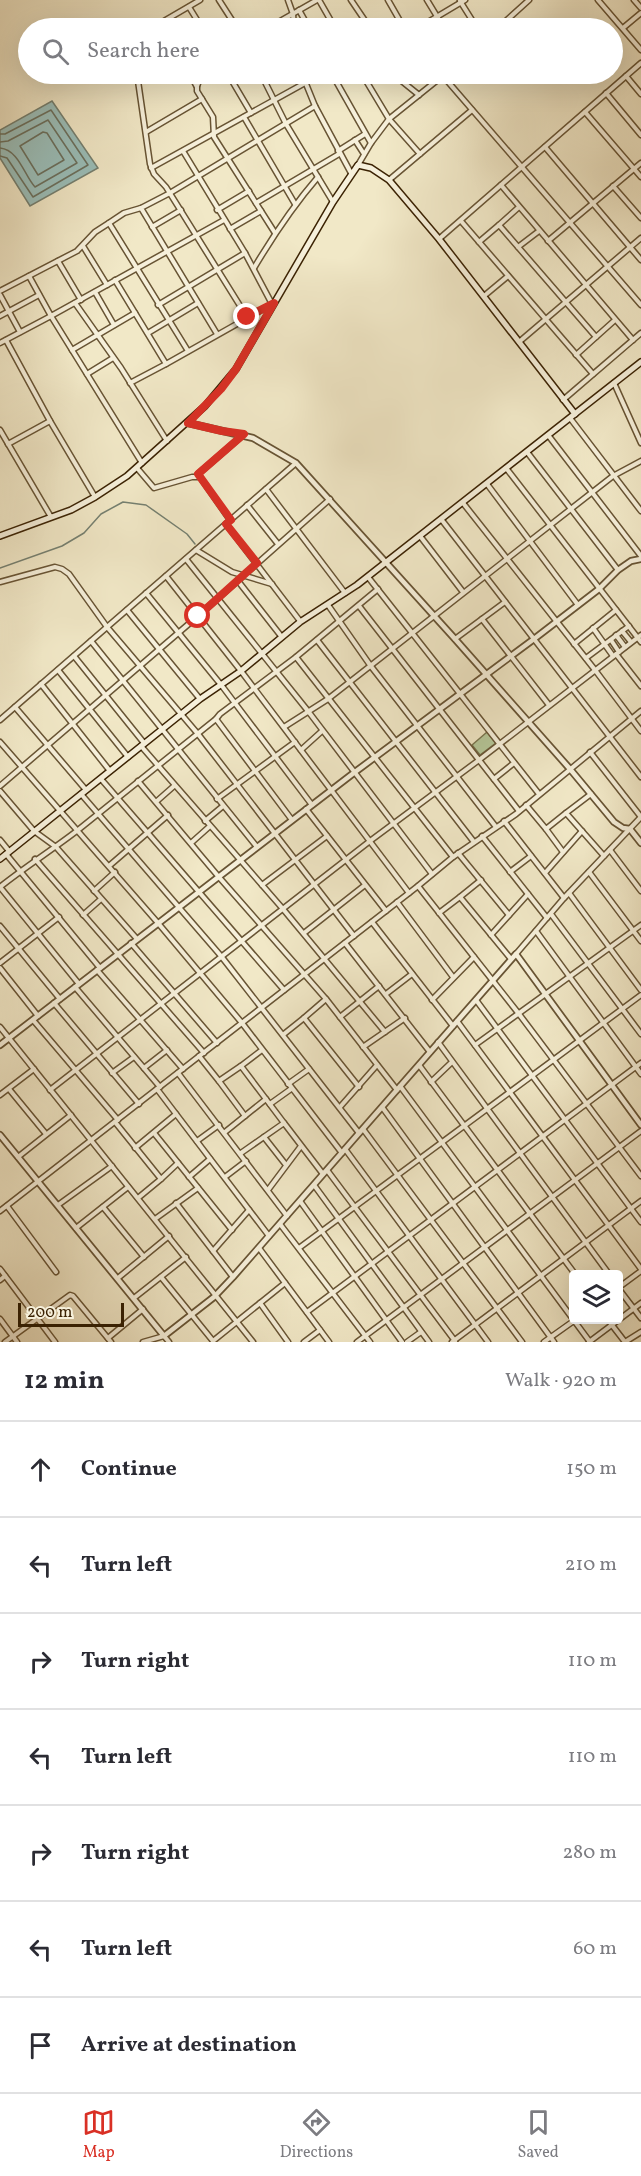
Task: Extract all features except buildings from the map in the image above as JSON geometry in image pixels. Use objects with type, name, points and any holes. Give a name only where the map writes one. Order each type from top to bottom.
[{"type":"main road","points":[[0,536],[52,518],[95,497],[136,468],[168,441],[221,389],[236,369],[333,202],[358,165],[371,168],[389,180],[484,296],[573,416]]},
{"type":"main road","points":[[0,859],[200,699],[222,686],[262,655],[281,636],[368,576],[641,364]]},
{"type":"street","points":[[170,18],[200,0]]},
{"type":"street","points":[[219,0],[231,18]]},
{"type":"street","points":[[288,0],[293,18]]},
{"type":"street","points":[[286,18],[318,0],[329,18]]},
{"type":"street","points":[[351,0],[363,18]]},
{"type":"street","points":[[388,0],[398,18]]},
{"type":"street","points":[[427,0],[437,17],[462,1],[471,18]]},
{"type":"street","points":[[509,18],[529,0]]},
{"type":"street","points":[[598,0],[613,18]]},
{"type":"street","points":[[634,0],[641,8]]},
{"type":"street","points":[[189,7],[196,18]]},
{"type":"street","points":[[299,10],[303,18]]},
{"type":"street","points":[[623,27],[641,14]]},
{"type":"street","points":[[623,29],[641,50]]},
{"type":"street","points":[[623,79],[641,63]]},
{"type":"street","points":[[626,76],[641,93]]},
{"type":"street","points":[[139,84],[151,168],[181,210],[247,317]]},
{"type":"street","points":[[195,84],[213,117],[213,134],[275,234]]},
{"type":"street","points":[[234,84],[251,113]]},
{"type":"street","points":[[266,84],[286,124],[333,202]]},
{"type":"street","points":[[151,168],[303,84]]},
{"type":"street","points":[[305,84],[351,173]]},
{"type":"street","points":[[337,84],[371,142]]},
{"type":"street","points":[[368,84],[389,119],[420,154]]},
{"type":"street","points":[[405,84],[419,95]]},
{"type":"street","points":[[358,165],[371,142],[389,119],[432,84]]},
{"type":"street","points":[[451,84],[521,168],[641,304]]},
{"type":"street","points":[[439,239],[617,84]]},
{"type":"street","points":[[606,93],[641,135]]},
{"type":"street","points":[[146,132],[202,99]]},
{"type":"street","points":[[20,332],[0,293],[83,246],[95,232],[124,213],[141,208],[170,193],[315,106]]},
{"type":"street","points":[[389,180],[472,110]]},
{"type":"street","points":[[585,112],[641,177]]},
{"type":"street","points":[[244,116],[295,204]]},
{"type":"street","points":[[256,203],[366,134]]},
{"type":"street","points":[[356,140],[364,155]]},
{"type":"street","points":[[545,147],[641,260]]},
{"type":"street","points":[[130,383],[273,304],[183,151]]},
{"type":"street","points":[[548,241],[641,163]]},
{"type":"street","points":[[254,269],[295,204],[318,177]]},
{"type":"street","points":[[501,185],[633,340]]},
{"type":"street","points":[[613,186],[640,215]]},
{"type":"street","points":[[217,210],[249,191]]},
{"type":"street","points":[[479,242],[519,207]]},
{"type":"street","points":[[141,208],[217,334]]},
{"type":"street","points":[[152,227],[181,210]]},
{"type":"street","points":[[230,230],[261,211]]},
{"type":"street","points":[[0,343],[224,220]]},
{"type":"street","points":[[460,221],[593,374]]},
{"type":"street","points":[[109,223],[188,351]]},
{"type":"street","points":[[499,225],[596,337]]},
{"type":"street","points":[[518,248],[539,231]]},
{"type":"street","points":[[519,342],[641,238]]},
{"type":"street","points":[[83,246],[107,285]]},
{"type":"street","points":[[158,304],[245,253]]},
{"type":"street","points":[[58,261],[81,300]]},
{"type":"street","points":[[29,276],[51,316],[142,463]]},
{"type":"street","points":[[484,296],[508,276]]},
{"type":"street","points":[[115,280],[166,364]]},
{"type":"street","points":[[95,292],[114,325]]},
{"type":"street","points":[[0,316],[39,295]]},
{"type":"street","points":[[75,303],[168,441]]},
{"type":"street","points":[[148,333],[198,303]]},
{"type":"street","points":[[72,350],[135,313]]},
{"type":"street","points":[[576,355],[615,320]]},
{"type":"street","points":[[563,400],[641,333]]},
{"type":"street","points":[[5,340],[95,497]]},
{"type":"street","points":[[87,374],[113,358]]},
{"type":"street","points":[[614,383],[641,443]]},
{"type":"street","points":[[573,416],[641,511]]},
{"type":"street","points":[[8,444],[50,421]]},
{"type":"street","points":[[188,423],[244,434],[261,441],[296,463],[331,499],[570,768],[614,822],[623,828],[630,829],[641,843]]},
{"type":"street","points":[[0,430],[52,518]]},
{"type":"street","points":[[231,520],[199,477],[200,471],[244,434]]},
{"type":"street","points":[[0,1045],[274,833],[534,639],[599,589],[618,570],[631,561],[641,558],[548,435]]},
{"type":"street","points":[[527,452],[618,570]]},
{"type":"street","points":[[284,727],[328,699],[614,476],[641,461]]},
{"type":"street","points":[[0,720],[296,463]]},
{"type":"street","points":[[136,468],[154,488],[199,477]]},
{"type":"street","points":[[506,468],[599,589],[639,636],[641,642]]},
{"type":"street","points":[[488,484],[578,605]]},
{"type":"street","points":[[266,489],[345,593]]},
{"type":"street","points":[[137,939],[56,847],[34,831],[0,789],[331,499]]},
{"type":"street","points":[[463,503],[641,731]]},
{"type":"street","points":[[248,505],[278,544]]},
{"type":"street","points":[[441,519],[641,777]]},
{"type":"street","points":[[226,524],[300,622]]},
{"type":"street","points":[[420,536],[463,592]]},
{"type":"street","points":[[196,550],[222,567],[242,576],[272,584]]},
{"type":"street","points":[[186,559],[308,711],[432,874]]},
{"type":"street","points":[[0,582],[56,567],[62,568],[69,574],[107,627],[198,734],[354,936]]},
{"type":"street","points":[[166,576],[409,893]]},
{"type":"street","points":[[368,576],[539,794]]},
{"type":"street","points":[[238,580],[281,636]]},
{"type":"street","points":[[269,1236],[144,1068],[117,1037],[0,887],[35,859],[78,830],[198,734],[219,714],[296,657],[378,589]]},
{"type":"street","points":[[146,593],[222,686],[312,805]]},
{"type":"street","points":[[455,639],[505,602]]},
{"type":"street","points":[[328,605],[370,665],[496,827]]},
{"type":"street","points":[[358,606],[519,811]]},
{"type":"street","points":[[127,610],[200,699]]},
{"type":"street","points":[[574,644],[616,610]]},
{"type":"street","points":[[482,619],[549,705]]},
{"type":"street","points":[[586,658],[629,626]]},
{"type":"street","points":[[593,628],[641,686]]},
{"type":"street","points":[[622,631],[631,642]]},
{"type":"street","points":[[616,635],[625,646]]},
{"type":"street","points":[[51,1090],[221,956],[639,636]]},
{"type":"street","points":[[317,640],[474,842]]},
{"type":"street","points":[[611,640],[616,654]]},
{"type":"street","points":[[91,641],[257,847]]},
{"type":"street","points":[[74,656],[106,695],[157,765],[304,933],[385,1032]]},
{"type":"street","points":[[296,657],[453,857]]},
{"type":"street","points":[[58,669],[128,757]]},
{"type":"street","points":[[41,684],[110,771]]},
{"type":"street","points":[[15,707],[49,745],[98,813],[221,956],[339,1107],[398,1176],[522,1342]]},
{"type":"street","points":[[0,1211],[458,853],[519,811],[641,711]]},
{"type":"street","points":[[216,719],[292,820]]},
{"type":"street","points":[[301,750],[322,731]]},
{"type":"street","points":[[0,742],[115,872],[242,1023],[291,1089],[376,1191],[488,1342]]},
{"type":"street","points":[[217,799],[295,742]]},
{"type":"street","points":[[143,1342],[164,1336],[216,1295],[564,898],[641,817],[590,752]]},
{"type":"street","points":[[494,779],[514,763]]},
{"type":"street","points":[[101,779],[284,990]]},
{"type":"street","points":[[138,781],[326,999],[377,1065],[399,1088],[443,1143],[569,1313]]},
{"type":"street","points":[[157,801],[174,785]]},
{"type":"street","points":[[546,830],[591,794]]},
{"type":"street","points":[[526,805],[563,852]]},
{"type":"street","points":[[205,820],[223,806]]},
{"type":"street","points":[[306,809],[386,911]]},
{"type":"street","points":[[566,813],[604,856]]},
{"type":"street","points":[[109,866],[168,815]]},
{"type":"street","points":[[504,821],[564,898]]},
{"type":"street","points":[[191,843],[210,826]]},
{"type":"street","points":[[545,873],[582,831]]},
{"type":"street","points":[[262,885],[327,836]]},
{"type":"street","points":[[482,836],[547,918]]},
{"type":"street","points":[[0,840],[20,871],[98,969],[183,1069]]},
{"type":"street","points":[[610,850],[640,888]]},
{"type":"street","points":[[458,853],[509,915]]},
{"type":"street","points":[[510,872],[531,856]]},
{"type":"street","points":[[35,859],[204,1053]]},
{"type":"street","points":[[94,891],[115,872]]},
{"type":"street","points":[[589,872],[641,941]]},
{"type":"street","points":[[439,913],[481,880]]},
{"type":"street","points":[[304,933],[365,885]]},
{"type":"street","points":[[418,886],[519,1014],[641,1176]]},
{"type":"street","points":[[569,893],[641,990]]},
{"type":"street","points":[[491,935],[528,894]]},
{"type":"street","points":[[460,897],[511,959]]},
{"type":"street","points":[[83,915],[101,900]]},
{"type":"street","points":[[397,902],[453,977]]},
{"type":"street","points":[[551,914],[641,1034]]},
{"type":"street","points":[[0,963],[59,918]]},
{"type":"street","points":[[372,922],[453,1026]]},
{"type":"street","points":[[476,1046],[641,924]]},
{"type":"street","points":[[0,926],[60,999]]},
{"type":"street","points":[[536,931],[641,1074]]},
{"type":"street","points":[[131,943],[217,1043]]},
{"type":"street","points":[[345,943],[430,1052]]},
{"type":"street","points":[[516,954],[641,1125]]},
{"type":"street","points":[[432,1000],[474,957]]},
{"type":"street","points":[[0,968],[38,1016]]},
{"type":"street","points":[[386,994],[412,974]]},
{"type":"street","points":[[340,1017],[379,986]]},
{"type":"street","points":[[299,1248],[641,995]]},
{"type":"street","points":[[284,1035],[326,999]]},
{"type":"street","points":[[476,1000],[641,1222]]},
{"type":"street","points":[[54,1003],[139,1104]]},
{"type":"street","points":[[304,1018],[359,1087]]},
{"type":"street","points":[[363,1047],[405,1018]]},
{"type":"street","points":[[33,1020],[76,1070],[161,1179]]},
{"type":"street","points":[[457,1021],[641,1270],[623,1284]]},
{"type":"street","points":[[0,1027],[253,1342]]},
{"type":"street","points":[[438,1042],[605,1270]]},
{"type":"street","points":[[144,1068],[167,1050]]},
{"type":"street","points":[[219,1082],[262,1050]]},
{"type":"street","points":[[199,1056],[245,1116]]},
{"type":"street","points":[[112,1073],[134,1057]]},
{"type":"street","points":[[431,1082],[452,1062]]},
{"type":"street","points":[[307,1312],[641,1063]]},
{"type":"street","points":[[339,1107],[377,1065]]},
{"type":"street","points":[[419,1065],[571,1270]]},
{"type":"street","points":[[241,1066],[301,1146],[356,1206],[454,1341],[641,1201]]},
{"type":"street","points":[[288,1084],[309,1068]]},
{"type":"street","points":[[0,1095],[34,1069]]},
{"type":"street","points":[[178,1073],[287,1216]]},
{"type":"street","points":[[9,1089],[46,1134]]},
{"type":"street","points":[[270,1104],[291,1089]]},
{"type":"street","points":[[225,1132],[266,1100]]},
{"type":"street","points":[[382,1107],[554,1342]]},
{"type":"street","points":[[135,1148],[176,1114]]},
{"type":"street","points":[[18,1156],[71,1115]]},
{"type":"street","points":[[241,1153],[284,1123]]},
{"type":"street","points":[[197,1141],[219,1125]]},
{"type":"street","points":[[357,1342],[641,1131]]},
{"type":"street","points":[[154,1133],[232,1230]]},
{"type":"street","points":[[0,1135],[169,1342]]},
{"type":"street","points":[[264,1137],[286,1166]]},
{"type":"street","points":[[268,1190],[301,1146]]},
{"type":"street","points":[[189,1178],[210,1159]]},
{"type":"street","points":[[225,1177],[246,1161]]},
{"type":"street","points":[[138,1198],[178,1163]]},
{"type":"street","points":[[58,1205],[112,1166]]},
{"type":"street","points":[[314,1185],[429,1342]]},
{"type":"street","points":[[76,1228],[128,1187]]},
{"type":"street","points":[[155,1219],[198,1188]]},
{"type":"street","points":[[300,1201],[402,1342]]},
{"type":"street","points":[[176,1203],[233,1277]]},
{"type":"street","points":[[7,1206],[56,1272]]},
{"type":"street","points":[[103,1207],[144,1257]]},
{"type":"street","points":[[213,1251],[249,1210]]},
{"type":"street","points":[[280,1224],[370,1342]]},
{"type":"street","points":[[118,1278],[170,1236]]},
{"type":"street","points":[[259,1248],[329,1342]]},
{"type":"street","points":[[134,1298],[186,1257]]},
{"type":"street","points":[[0,1269],[55,1342]]},
{"type":"street","points":[[0,1280],[5,1276]]},
{"type":"street","points":[[161,1277],[213,1341],[285,1283]]},
{"type":"street","points":[[5,1342],[68,1295],[72,1295],[109,1340],[142,1309]]},
{"type":"street","points":[[623,1295],[641,1318]]},
{"type":"street","points":[[260,1303],[288,1342]]},
{"type":"street","points":[[577,1324],[589,1342],[641,1304]]},
{"type":"street","points":[[0,1319],[17,1342]]},
{"type":"street","points":[[544,1342],[569,1324]]},
{"type":"street","points":[[612,1325],[625,1342],[641,1332]]},
{"type":"street","points":[[304,1342],[320,1330]]},
{"type":"street","points":[[407,1342],[421,1332]]},
{"type":"green space","points":[[487,732],[496,743],[480,755],[472,745]]},
{"type":"water","points":[[52,101],[98,168],[30,206],[0,158],[0,130]]},
{"type":"waterway","points":[[0,568],[62,546],[84,533],[101,514],[123,502],[146,505],[187,534],[195,544]]},
{"type":"route","points":[[198,616],[257,563],[226,524],[231,520],[198,474],[244,434],[188,423],[221,389],[236,369],[274,303],[247,317]]}]
